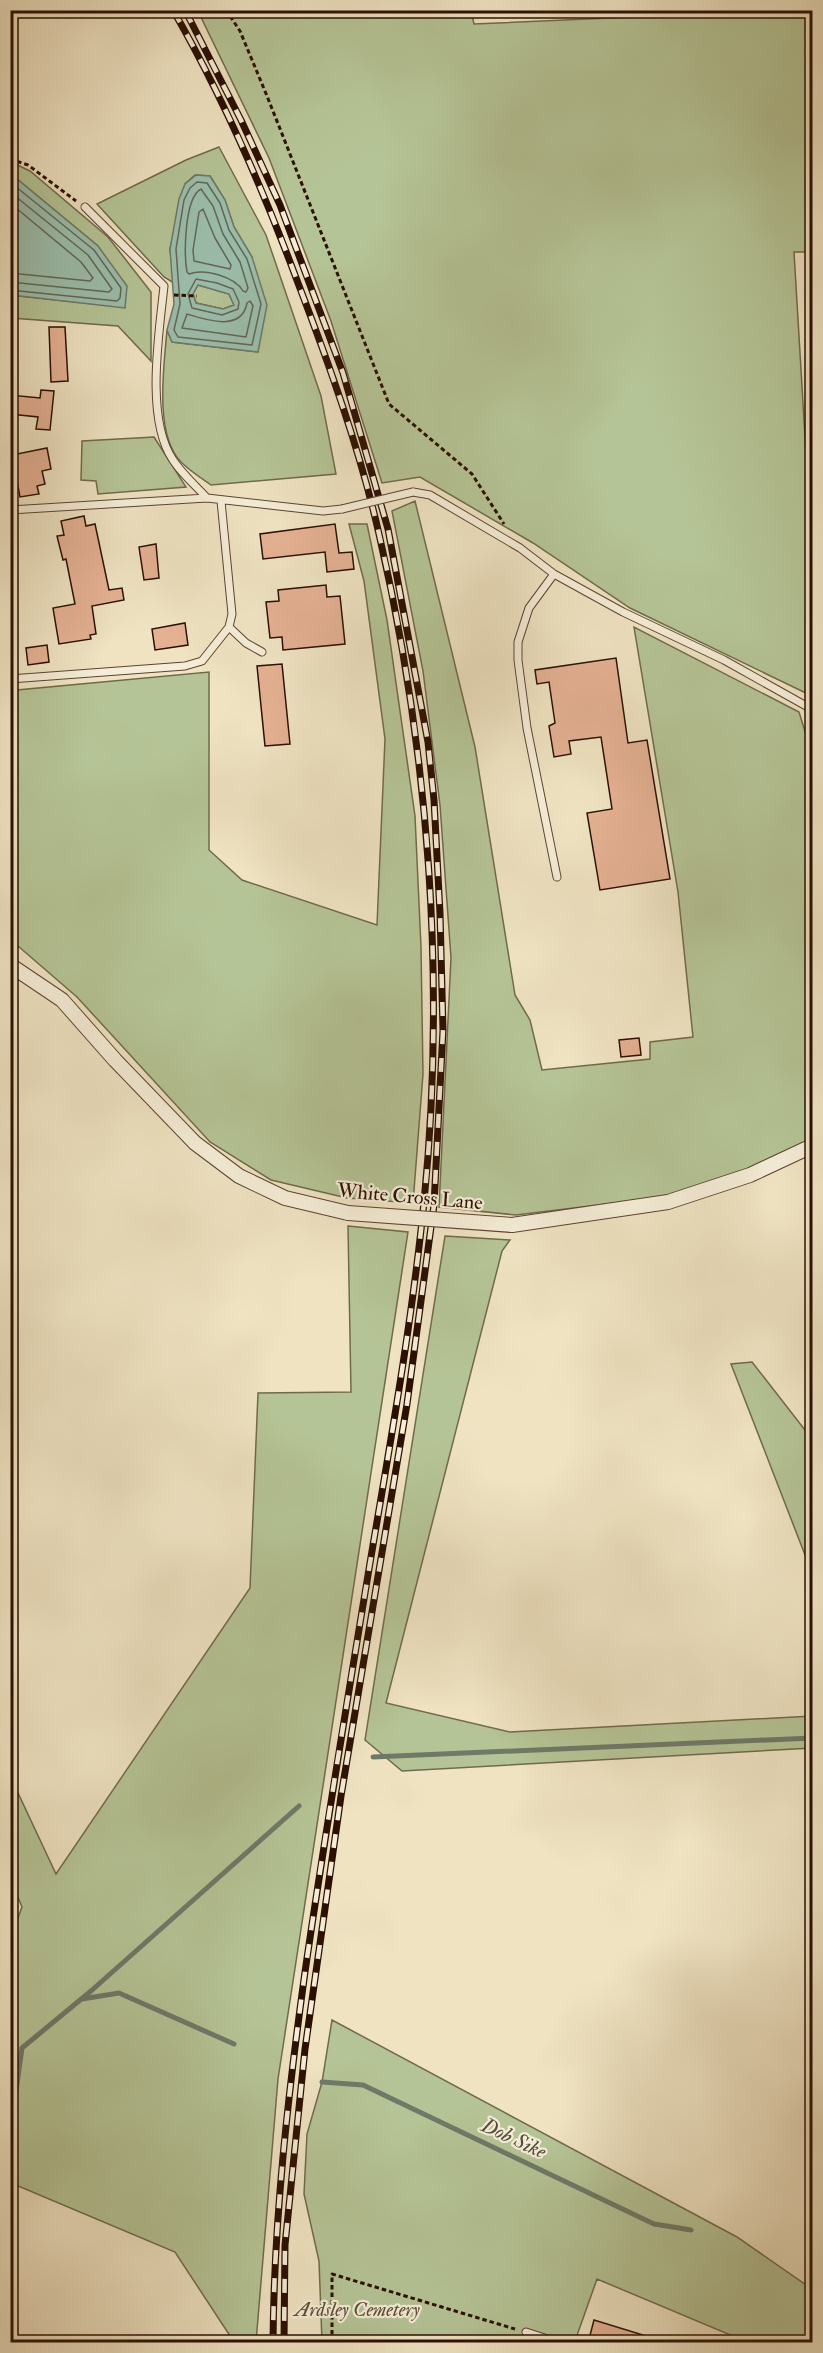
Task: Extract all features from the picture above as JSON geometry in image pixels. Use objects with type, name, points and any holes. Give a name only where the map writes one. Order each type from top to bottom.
[{"type":"street","points":[[10,588],[12,617],[10,657]]},
{"type":"street","name":"White Cross Lane","points":[[10,965],[62,1000],[115,1060],[195,1143],[239,1176],[285,1198],[348,1213],[512,1225],[668,1202],[750,1175],[813,1146]]},
{"type":"lane","points":[[85,207],[164,286],[156,362],[159,432],[173,460],[207,498]]},
{"type":"lane","points":[[10,510],[207,498],[323,511],[342,509],[413,492],[430,495],[520,548],[554,574],[623,612],[724,660],[808,708],[813,719]]},
{"type":"lane","points":[[10,679],[185,666],[202,661],[229,627],[232,614],[222,531],[221,501]]},
{"type":"lane","points":[[554,574],[529,608],[518,642],[518,660],[527,728],[557,877]]},
{"type":"lane","points":[[229,627],[246,643],[262,652]]},
{"type":"lane","points":[[525,2332],[557,2343]]},
{"type":"path","points":[[226,10],[240,31],[267,96],[389,404],[472,474],[520,548]]},
{"type":"path","points":[[10,159],[28,165],[85,207]]},
{"type":"path","points":[[173,295],[196,296]]},
{"type":"path","points":[[332,2343],[332,2274],[525,2332]]},
{"type":"green space","points":[[198,11],[471,11],[474,24],[812,11],[812,252],[794,252],[812,555],[812,696],[630,608],[533,543],[420,477],[382,483],[331,321],[269,158]]},
{"type":"green space","points":[[219,147],[266,235],[321,396],[336,474],[211,485],[181,462],[167,435],[163,380],[167,330],[172,342],[258,352],[252,257],[234,227],[225,200],[210,176],[195,175],[185,184],[170,249],[174,283],[164,277],[97,204],[186,160]]},
{"type":"green space","points":[[11,162],[30,171],[108,237],[151,292],[151,361],[118,326],[11,318],[10,295],[125,307],[98,246],[11,174]]},
{"type":"green space","points":[[198,285],[229,294],[234,305],[223,309],[196,303],[193,294]]},
{"type":"green space","points":[[154,437],[186,487],[98,494],[96,481],[81,480],[82,441]]},
{"type":"green space","points":[[415,501],[475,747],[515,995],[530,1020],[542,1070],[650,1059],[650,1042],[693,1037],[678,892],[634,627],[799,712],[812,754],[812,1139],[749,1170],[664,1197],[516,1215],[439,1207],[451,958],[440,805],[423,671],[392,511]]},
{"type":"green space","points":[[349,524],[367,524],[387,620],[415,816],[421,947],[423,1074],[413,1203],[347,1198],[271,1180],[210,1142],[77,997],[11,940],[11,895],[17,866],[17,690],[209,672],[209,850],[242,880],[377,925],[385,739],[364,581]]},
{"type":"green space","points":[[348,1226],[408,1232],[278,2079],[256,2342],[234,2342],[175,2252],[11,2183],[10,1940],[22,1907],[11,1880],[11,1778],[56,1874],[250,1588],[258,1393],[351,1392]]},
{"type":"green space","points":[[445,1236],[510,1240],[502,1251],[386,1703],[510,1732],[812,1716],[812,1748],[402,1771],[365,1740]]},
{"type":"green space","points":[[752,1362],[812,1439],[812,1573],[731,1364]]},
{"type":"green space","name":"Ardsley Cemetery","points":[[332,2020],[737,2237],[812,2289],[812,2342],[747,2342],[597,2279],[575,2341],[579,2342],[322,2342],[319,2261],[304,2194],[307,2134],[322,2082]]},
{"type":"water","points":[[11,174],[98,246],[127,286],[125,308],[11,295]]},
{"type":"water","points":[[196,175],[210,176],[225,200],[234,227],[252,257],[267,305],[258,352],[172,342],[167,330],[174,304],[170,249],[179,199],[185,184]],"holes":[[[198,285],[229,294],[234,305],[223,309],[196,303],[193,294]]]},
{"type":"building","points":[[49,327],[65,327],[68,381],[51,382]]},
{"type":"building","points":[[41,390],[54,391],[50,430],[36,429],[38,417],[10,414],[10,395],[40,398]]},
{"type":"building","points":[[47,448],[51,469],[42,471],[45,484],[37,486],[39,494],[20,497],[12,455]]},
{"type":"building","points":[[84,516],[86,526],[95,524],[109,590],[122,588],[124,600],[92,606],[96,634],[90,635],[91,639],[59,644],[53,608],[75,604],[66,559],[63,560],[57,536],[64,535],[61,521]]},
{"type":"building","points":[[335,524],[339,553],[352,552],[354,569],[327,572],[325,552],[263,559],[260,534]]},
{"type":"building","points":[[156,544],[159,578],[144,580],[139,547]]},
{"type":"building","points":[[326,585],[327,597],[340,596],[345,644],[283,650],[282,637],[270,638],[266,602],[279,601],[278,590]]},
{"type":"building","points":[[185,623],[188,645],[155,650],[152,629]]},
{"type":"building","points":[[47,645],[49,662],[28,665],[26,648]]},
{"type":"building","points":[[616,658],[628,743],[647,740],[670,879],[600,890],[587,813],[612,809],[601,737],[569,741],[571,754],[554,757],[549,726],[555,723],[549,682],[537,684],[535,670]]},
{"type":"building","points":[[282,664],[290,744],[265,746],[257,666]]},
{"type":"building","points":[[639,1038],[641,1055],[621,1057],[619,1040]]},
{"type":"building","points":[[594,2320],[656,2339],[655,2343],[588,2343]]},
{"type":"waterway","points":[[373,1757],[812,1738]]},
{"type":"waterway","name":"Dob Sike","points":[[10,2133],[22,2048],[91,1991],[299,1806]]},
{"type":"waterway","name":"Dob Sike","points":[[82,1999],[119,1993],[234,2044]]},
{"type":"waterway","name":"Dob Sike","points":[[322,2082],[363,2085],[654,2224],[691,2230]]},
{"type":"railway","points":[[173,10],[209,76],[271,213],[310,314],[363,471],[396,616],[410,699],[421,782],[433,950],[430,1118],[419,1247],[299,2018],[279,2203],[273,2342]]},
{"type":"railway","points":[[185,10],[241,120],[280,205],[343,373],[388,529],[428,742],[434,800],[440,913],[443,1030],[434,1205],[407,1404],[341,1796],[305,2049],[285,2245],[284,2342]]}]
